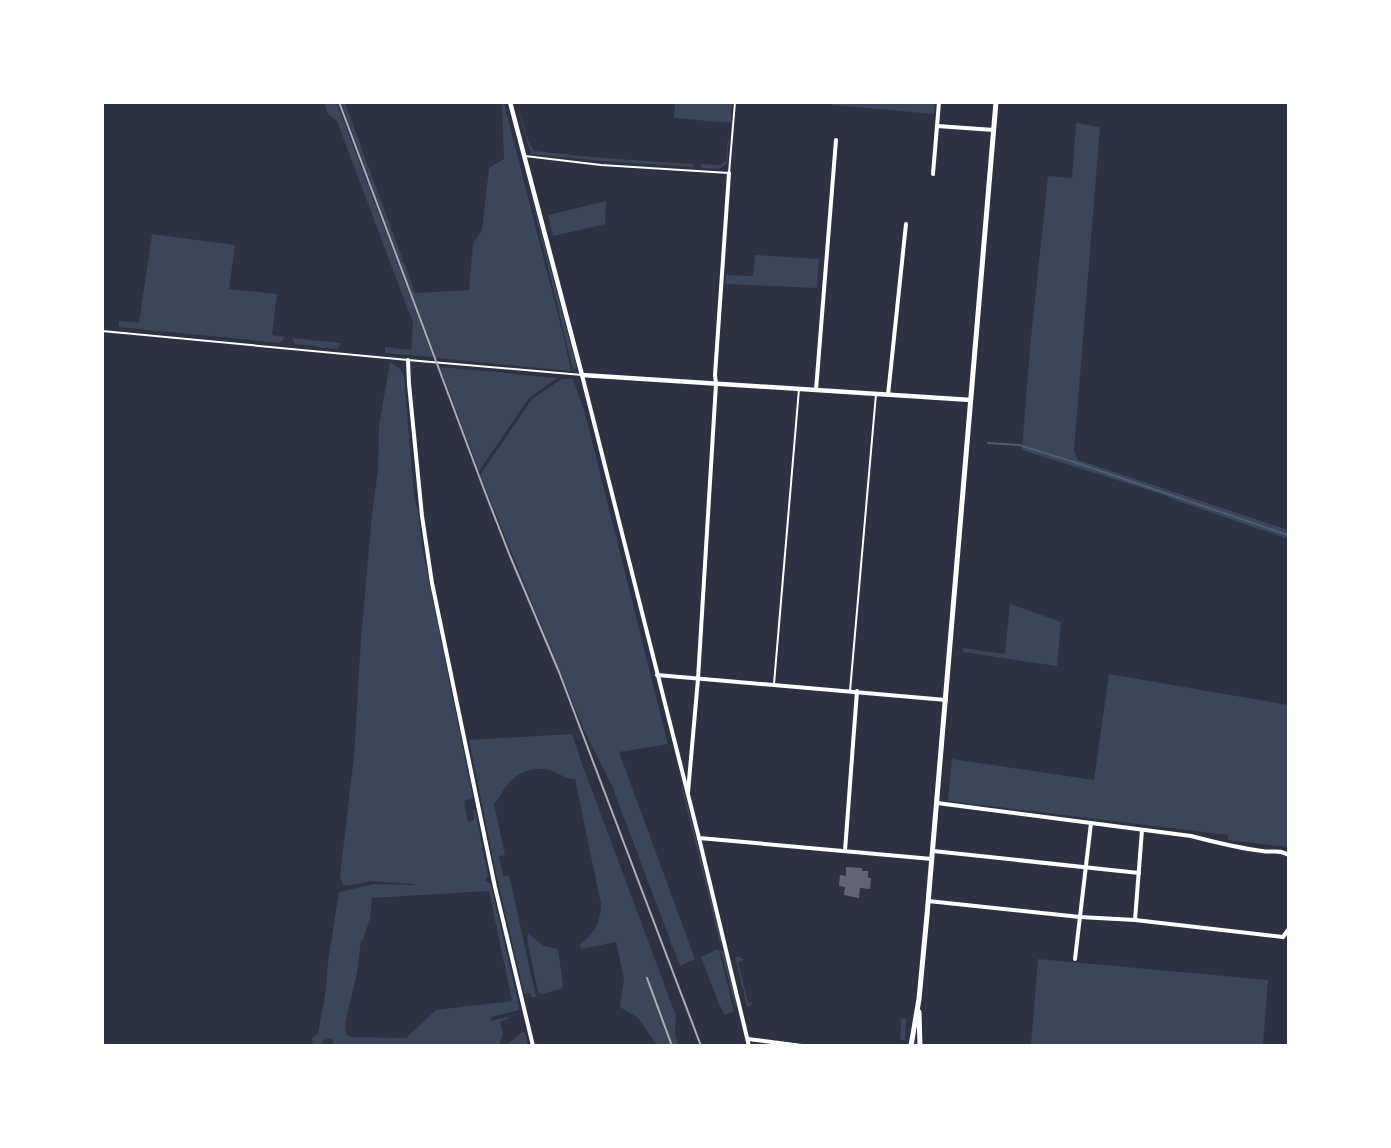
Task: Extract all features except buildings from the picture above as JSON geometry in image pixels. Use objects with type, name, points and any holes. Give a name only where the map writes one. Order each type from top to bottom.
[{"type":"main road","points":[[911,1046],[919,999],[933,851],[996,102]]},
{"type":"main road","points":[[919,999],[920,1046]]},
{"type":"street","points":[[510,102],[582,375],[699,838],[749,1046]]},
{"type":"street","points":[[933,174],[939,102]]},
{"type":"street","points":[[937,126],[994,130]]},
{"type":"street","points":[[816,390],[836,140]]},
{"type":"street","points":[[688,797],[698,678],[716,384],[715,375],[729,173]]},
{"type":"street","points":[[888,395],[906,224]]},
{"type":"street","points":[[408,360],[422,506],[432,583],[495,887],[533,1046]]},
{"type":"street","points":[[582,375],[971,400]]},
{"type":"street","points":[[657,675],[946,700]]},
{"type":"street","points":[[844,851],[857,692]]},
{"type":"street","points":[[680,766],[691,764]]},
{"type":"street","points":[[937,803],[1191,836],[1215,843],[1264,852],[1283,852],[1288,855]]},
{"type":"street","points":[[1075,960],[1091,823]]},
{"type":"street","points":[[1135,920],[1142,830]]},
{"type":"street","points":[[699,838],[932,859]]},
{"type":"street","points":[[933,851],[1138,873]]},
{"type":"street","points":[[928,901],[1080,917],[1135,920],[1283,937],[1288,930]]},
{"type":"street","points":[[748,1039],[802,1046]]},
{"type":"lane","points":[[525,156],[600,165],[729,173],[734,102]]},
{"type":"lane","points":[[102,330],[582,375]]},
{"type":"lane","points":[[774,685],[799,389]]},
{"type":"lane","points":[[850,691],[876,394]]},
{"type":"shaded area","points":[[832,102],[935,103],[934,114],[832,105]]},
{"type":"shaded area","points":[[324,103],[337,103],[433,357],[385,353],[385,347],[411,350],[413,323],[337,121],[328,114]]},
{"type":"shaded area","points":[[341,103],[345,103],[415,293],[469,290],[473,244],[482,230],[489,168],[504,159],[502,103],[504,103],[571,371],[436,358]]},
{"type":"shaded area","points":[[517,103],[528,141],[534,151],[693,164],[693,167],[531,154]]},
{"type":"shaded area","points":[[675,103],[732,103],[731,123],[674,118]]},
{"type":"shaded area","points":[[1076,123],[1100,127],[1074,451],[1078,460],[1288,530],[1288,539],[1167,496],[1022,450],[1030,348],[1048,176],[1072,178]]},
{"type":"shaded area","points":[[728,139],[727,163],[719,169],[701,168],[701,164],[720,165],[726,161]]},
{"type":"shaded area","points":[[524,168],[576,364],[576,368],[573,370]]},
{"type":"shaded area","points":[[606,201],[605,224],[553,236],[548,215]]},
{"type":"shaded area","points":[[152,234],[235,245],[229,289],[277,294],[272,335],[285,337],[280,343],[119,327],[119,321],[139,323]]},
{"type":"shaded area","points":[[755,255],[819,259],[817,288],[725,284],[726,275],[753,276]]},
{"type":"shaded area","points":[[292,338],[341,343],[337,349],[295,344]]},
{"type":"shaded area","points":[[390,362],[400,369],[404,376],[414,495],[418,511],[422,547],[473,798],[464,801],[468,822],[474,820],[473,810],[475,810],[488,875],[485,881],[489,882],[491,886],[518,1001],[515,1003],[518,1003],[519,1010],[491,1017],[491,1021],[509,1018],[500,1022],[503,1034],[499,1045],[334,1046],[333,1040],[329,1038],[323,1041],[322,1045],[313,1045],[312,1038],[318,1034],[326,990],[328,962],[339,892],[374,884],[416,885],[372,881],[346,886],[343,885],[340,876],[354,756],[361,639],[372,514],[378,470],[379,426]],"holes":[[[489,891],[512,1001],[436,1010],[406,1038],[350,1037],[346,1034],[345,1023],[357,973],[361,940],[363,940],[370,918],[372,898]]]},
{"type":"shaded area","points":[[440,367],[557,378],[529,398],[479,471]]},
{"type":"shaded area","points":[[562,379],[573,379],[585,413],[668,744],[619,752],[695,959],[680,966],[612,786],[584,730],[480,475],[532,399]]},
{"type":"shaded area","points":[[1010,604],[1061,622],[1057,666],[963,652],[963,648],[1005,654]]},
{"type":"shaded area","points":[[1109,674],[1288,705],[1288,847],[1228,840],[1228,835],[948,801],[952,759],[1094,780]]},
{"type":"shaded area","points":[[572,734],[676,1016],[675,1034],[678,1045],[657,1045],[638,1018],[620,1007],[624,979],[616,942],[581,949],[580,944],[593,931],[598,921],[601,904],[575,779],[544,769],[526,771],[511,780],[494,804],[505,855],[499,856],[503,876],[509,875],[536,997],[531,997],[530,993],[524,994],[495,869],[469,740]]},
{"type":"shaded area","points":[[681,785],[722,941],[720,943]]},
{"type":"shaded area","points":[[528,934],[544,946],[558,949],[563,985],[561,989],[541,994],[538,992],[527,939]]},
{"type":"shaded area","points":[[719,950],[734,1011],[725,1015],[701,957]]},
{"type":"shaded area","points":[[721,950],[724,952],[737,1006],[735,1006]]},
{"type":"shaded area","points":[[735,957],[740,957],[744,960],[738,962],[748,1003],[753,1002],[747,1007]]},
{"type":"shaded area","points":[[1038,959],[1268,980],[1263,1045],[1031,1045]]},
{"type":"shaded area","points":[[901,1019],[906,1019],[905,1041],[900,1040]]},
{"type":"shaded area","points":[[522,1032],[525,1032],[528,1045],[507,1045]]},
{"type":"waterway","points":[[988,443],[1019,445],[1288,535]]},
{"type":"railway","points":[[339,102],[485,492],[559,672],[701,1046]]},
{"type":"railway","points":[[647,978],[672,1046]]}]
